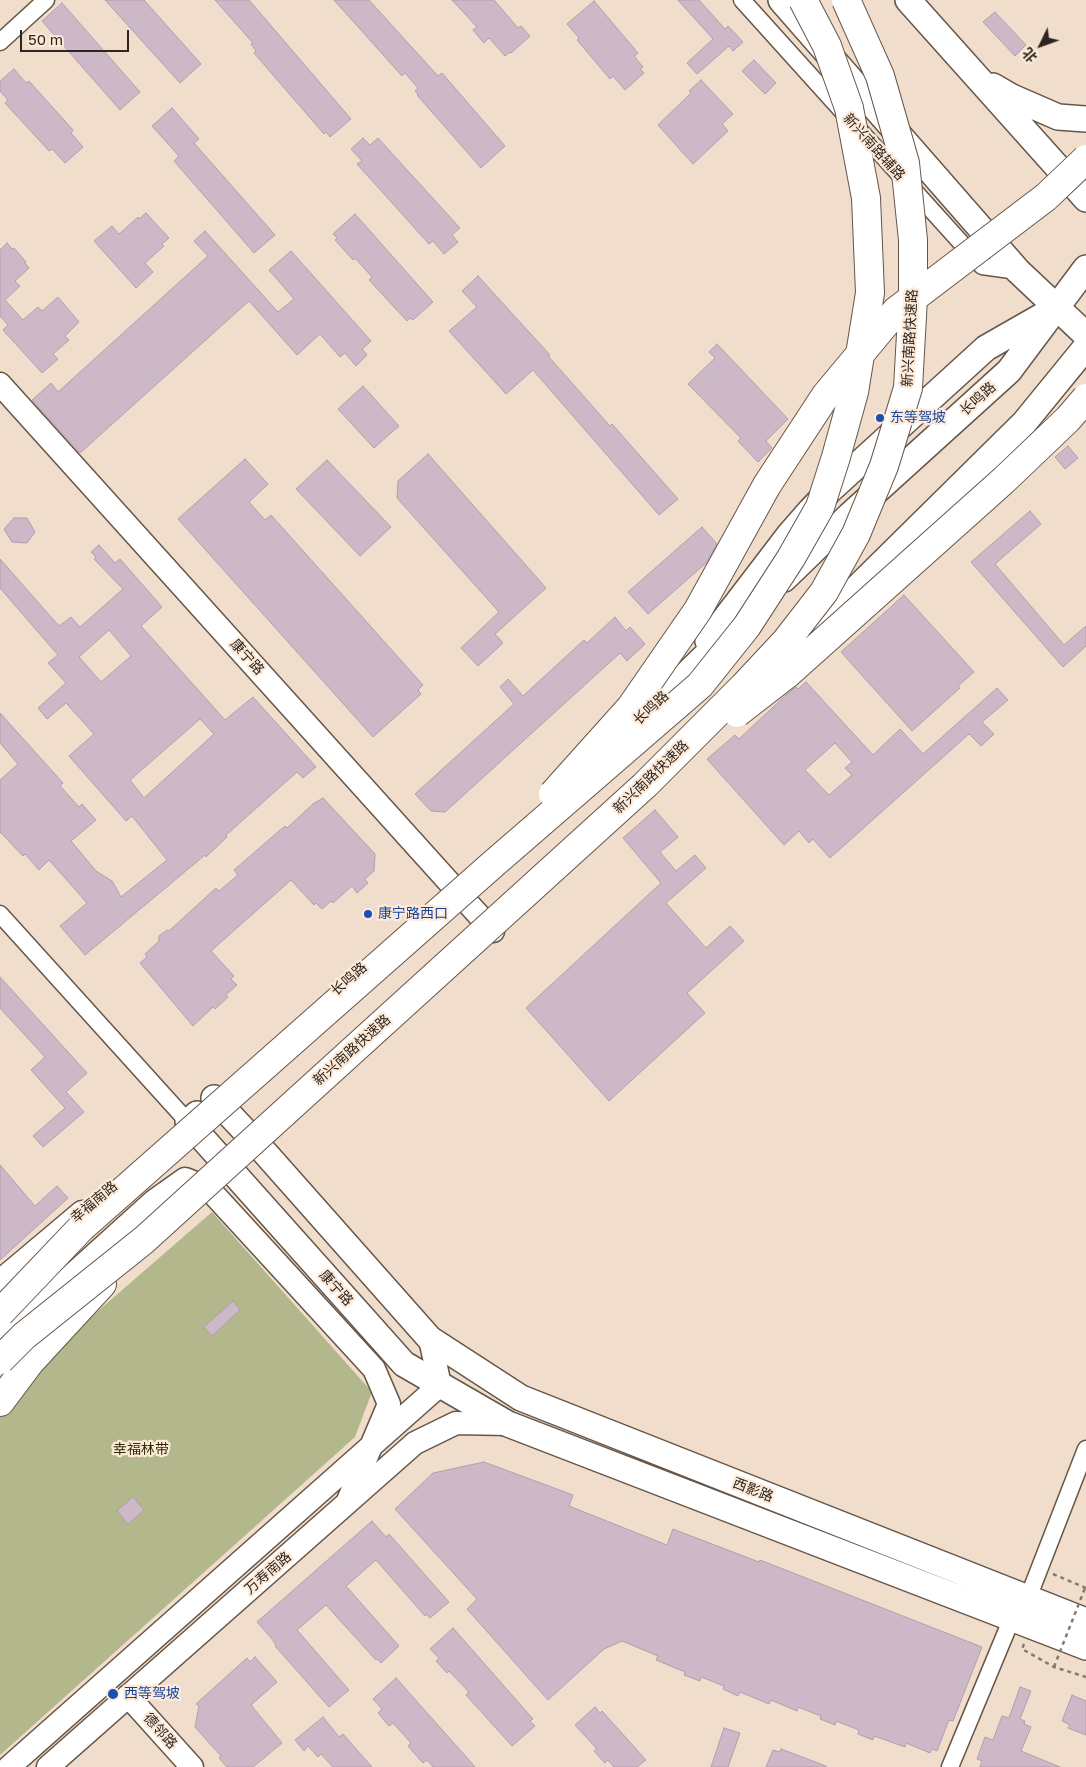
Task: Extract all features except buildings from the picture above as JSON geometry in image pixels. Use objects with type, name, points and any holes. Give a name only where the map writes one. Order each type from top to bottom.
[{"type":"highway","points":[[0,1313],[82,1228],[492,865],[700,685],[747,626],[791,558],[820,507],[836,457],[854,392],[870,293],[866,198],[849,108],[827,46],[803,0]]},
{"type":"highway","name":"新兴南路快速路","points":[[0,1360],[24,1336],[144,1240],[645,785],[786,641],[824,592],[856,534],[884,466],[908,388],[914,298],[913,240],[905,163],[880,76],[846,0]]},
{"type":"highway","points":[[492,865],[630,707],[698,610],[767,485],[826,395],[896,310],[1046,197],[1086,159]]},
{"type":"highway","points":[[645,785],[786,675],[1004,480],[1068,419],[1086,398]]},
{"type":"highway","points":[[0,1402],[30,1362],[144,1240]]},
{"type":"main road","points":[[781,0],[1018,271],[1086,335]]},
{"type":"main road","points":[[908,0],[1086,199]]},
{"type":"main road","points":[[972,72],[1012,97],[1058,117],[1086,119]]},
{"type":"main road","name":"长鸣路","points":[[188,1122],[454,887],[670,690],[850,515],[1009,371],[1086,268]]},
{"type":"main road","points":[[670,690],[789,535],[810,511],[986,348],[1057,307]]},
{"type":"main road","points":[[232,1170],[745,699],[1024,423],[1086,347]]},
{"type":"main road","name":"康宁路","points":[[0,384],[493,931]]},
{"type":"main road","name":"西影路","points":[[214,1098],[430,1339],[521,1398],[1086,1621]]},
{"type":"main road","points":[[154,1201],[188,1122]]},
{"type":"main road","name":"康宁路","points":[[188,1122],[404,1364],[508,1424]]},
{"type":"main road","name":"幸福南路","points":[[0,1281],[188,1122]]},
{"type":"main road","points":[[0,1340],[154,1201],[185,1179],[208,1188],[374,1369],[389,1404],[347,1503]]},
{"type":"main road","points":[[0,1300],[82,1228]]},
{"type":"main road","points":[[9,1767],[440,1385],[430,1339]]},
{"type":"main road","name":"万寿南路","points":[[48,1767],[415,1443],[456,1423],[508,1424]]},
{"type":"main road","name":"西影路","points":[[508,1424],[1086,1647]]},
{"type":"main road","name":"德邻路","points":[[128,1696],[192,1767]]},
{"type":"street","points":[[0,42],[46,0]]},
{"type":"street","name":"新兴南路辅路","points":[[742,0],[982,266],[1018,271]]},
{"type":"street","points":[[0,914],[188,1122]]},
{"type":"street","points":[[1028,1598],[1086,1449]]},
{"type":"street","points":[[950,1767],[1012,1618]]},
{"type":"path","points":[[1038,1569],[1086,1588],[1054,1667]]},
{"type":"path","points":[[1022,1649],[1054,1667],[1086,1678]]},
{"type":"green space","name":"幸福林带","points":[[212,1212],[372,1392],[355,1437],[0,1755],[0,1396]]},
{"type":"place","name":"东等驾坡","points":[[880,418]]},
{"type":"place","name":"康宁路西口","points":[[368,914]]},
{"type":"place","name":"西等驾坡","points":[[113,1694]]}]
